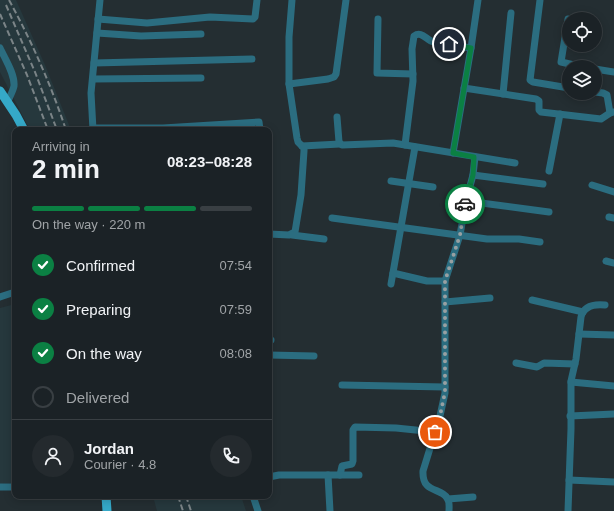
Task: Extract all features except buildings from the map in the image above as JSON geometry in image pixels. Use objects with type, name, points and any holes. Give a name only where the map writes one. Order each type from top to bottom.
[{"type":"main road","points":[[0,91],[8,101],[22,127]]},
{"type":"main road","points":[[106,499],[107,511]]},
{"type":"street","points":[[93,127],[91,93],[100,0]]},
{"type":"street","points":[[98,19],[147,22],[210,17],[253,20],[255,17],[257,0]]},
{"type":"street","points":[[292,0],[289,84],[297,138],[304,151],[301,195],[295,232],[292,235]]},
{"type":"street","points":[[289,84],[328,79],[336,74],[346,0]]},
{"type":"street","points":[[453,153],[478,0]]},
{"type":"street","points":[[540,0],[530,80],[533,82],[562,87]]},
{"type":"street","points":[[503,94],[511,13]]},
{"type":"street","points":[[378,19],[377,73],[413,74]]},
{"type":"street","points":[[97,33],[141,36],[201,34]]},
{"type":"street","points":[[404,145],[413,74],[412,49],[414,38],[417,34],[421,34],[434,42],[471,48]]},
{"type":"street","points":[[0,48],[14,88],[8,101]]},
{"type":"street","points":[[562,62],[563,52]]},
{"type":"street","points":[[94,63],[252,59]]},
{"type":"street","points":[[602,70],[614,72]]},
{"type":"street","points":[[93,79],[202,78]]},
{"type":"street","points":[[464,88],[536,99],[539,101],[538,108],[540,112],[601,119],[612,112],[607,95],[602,93]]},
{"type":"street","points":[[549,172],[560,114]]},
{"type":"street","points":[[337,117],[340,144]]},
{"type":"street","points":[[179,127],[259,122],[260,127]]},
{"type":"street","points":[[302,146],[383,143],[515,163]]},
{"type":"street","points":[[391,284],[415,147]]},
{"type":"street","points":[[450,511],[448,499],[445,495],[429,487],[423,475],[425,462],[440,416],[446,387],[445,281],[460,235],[466,201],[473,175],[474,157]]},
{"type":"street","points":[[473,175],[543,184]]},
{"type":"street","points":[[391,181],[432,187]]},
{"type":"street","points":[[592,185],[614,192]]},
{"type":"street","points":[[466,201],[549,212]]},
{"type":"street","points":[[332,218],[487,239],[519,239],[540,242]]},
{"type":"street","points":[[272,234],[324,239]]},
{"type":"street","points":[[606,261],[614,263]]},
{"type":"street","points":[[393,273],[427,281],[445,281]]},
{"type":"street","points":[[0,297],[12,293]]},
{"type":"street","points":[[445,302],[490,298]]},
{"type":"street","points":[[532,300],[582,312]]},
{"type":"street","points":[[568,511],[571,382],[582,312],[590,306],[605,305]]},
{"type":"street","points":[[579,334],[614,335]]},
{"type":"street","points":[[272,355],[314,356]]},
{"type":"street","points":[[516,363],[537,367],[544,363],[574,364]]},
{"type":"street","points":[[571,382],[614,386]]},
{"type":"street","points":[[342,385],[446,387]]},
{"type":"street","points":[[570,416],[614,414]]},
{"type":"street","points":[[340,475],[342,466],[352,464],[353,462],[353,430],[355,427],[403,428],[435,432]]},
{"type":"street","points":[[328,475],[330,511]]},
{"type":"street","points":[[272,476],[359,476]]},
{"type":"street","points":[[569,480],[614,482]]},
{"type":"street","points":[[0,487],[12,487]]},
{"type":"street","points":[[448,499],[473,497]]},
{"type":"street","points":[[254,499],[258,511]]},
{"type":"shaded area","points":[[0,0],[16,0],[45,65],[70,127],[28,127],[0,72]]},
{"type":"shaded area","points":[[12,305],[12,483],[0,484],[0,308]]},
{"type":"shaded area","points":[[154,499],[242,499],[246,511],[157,511]]},
{"type":"railway","points":[[9,0],[26,32],[54,97],[65,127]]},
{"type":"railway","points":[[6,5],[35,72],[56,127]]},
{"type":"railway","points":[[0,14],[27,75],[47,127]]},
{"type":"railway","points":[[179,499],[183,511]]},
{"type":"railway","points":[[187,499],[191,511]]},
{"type":"way so far","points":[[435,432],[445,392],[445,281],[460,235],[465,204]]},
{"type":"route","points":[[449,44],[471,48],[453,153],[474,157],[473,175],[465,204]]}]
